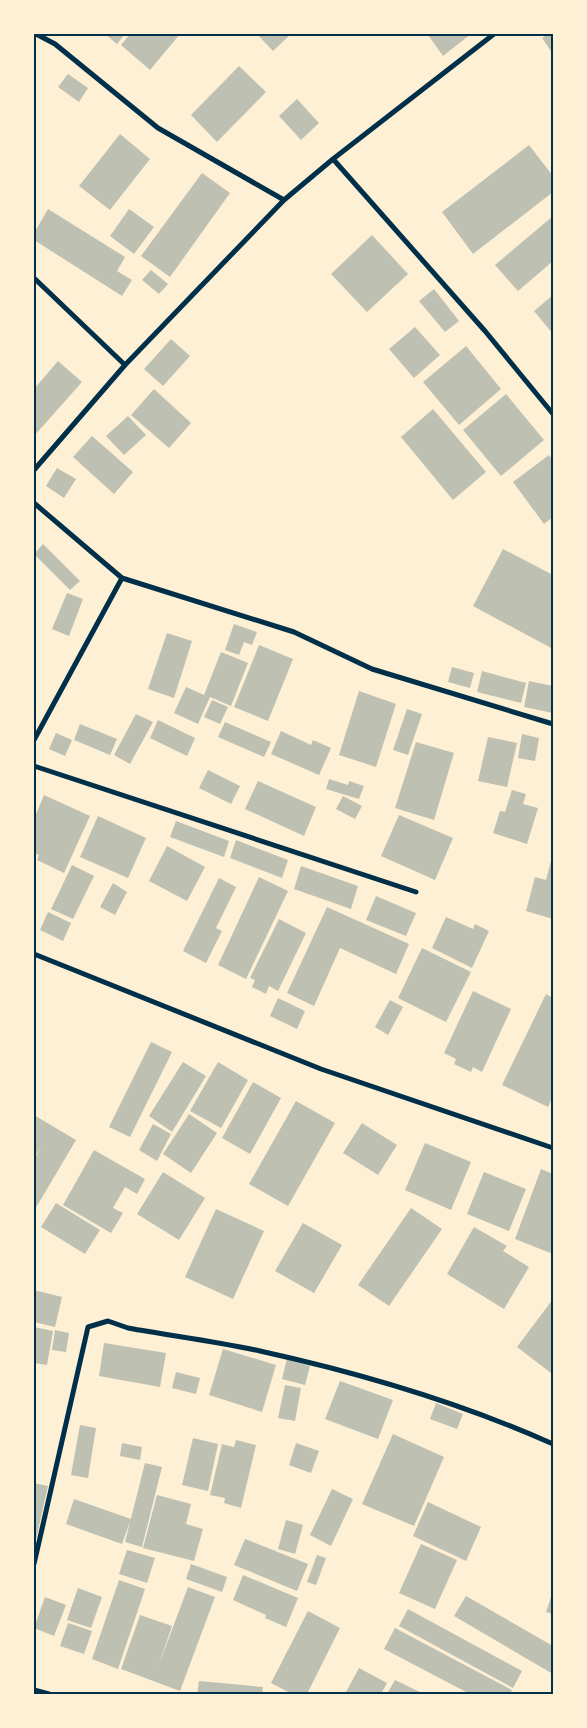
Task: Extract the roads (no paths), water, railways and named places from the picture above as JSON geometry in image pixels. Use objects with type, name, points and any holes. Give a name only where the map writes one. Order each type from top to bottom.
[{"type":"street","points":[[36,34],[55,44],[158,128],[284,200]]},
{"type":"street","points":[[34,470],[125,365],[284,200],[333,159],[494,34]]},
{"type":"street","points":[[333,159],[508,359],[553,414]]},
{"type":"street","points":[[34,278],[125,365]]},
{"type":"street","points":[[34,503],[122,578],[294,632],[372,669],[553,724]]},
{"type":"street","points":[[34,740],[122,578]]},
{"type":"street","points":[[34,766],[416,892]]},
{"type":"street","points":[[34,954],[321,1070],[553,1148]]},
{"type":"street","points":[[34,1564],[88,1327],[108,1321],[128,1328],[258,1350],[392,1383],[523,1430],[553,1444]]},
{"type":"street","points":[[34,1690],[49,1694]]}]
